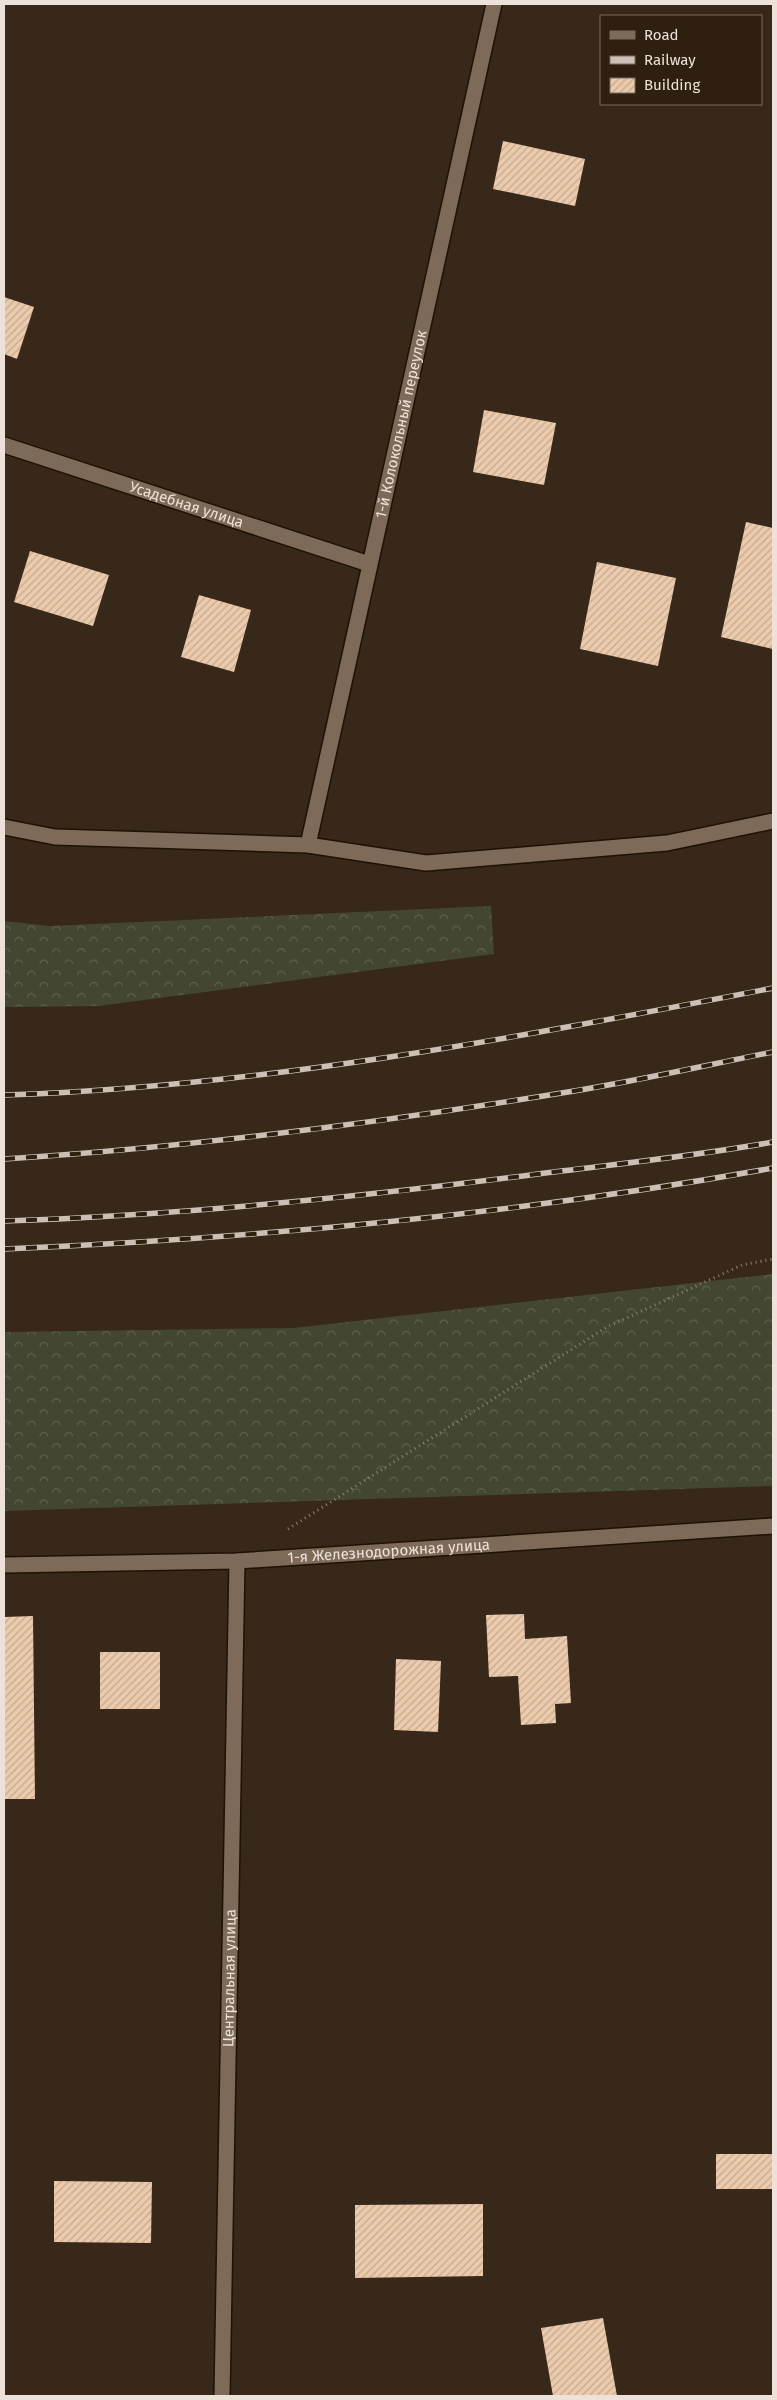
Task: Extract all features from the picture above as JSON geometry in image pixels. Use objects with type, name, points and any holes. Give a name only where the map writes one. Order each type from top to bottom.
[{"type":"street","name":"1-й Колокольный переулок","points":[[308,845],[494,4]]},
{"type":"street","name":"Усадебная улица","points":[[4,445],[369,564]]},
{"type":"street","points":[[4,827],[55,837],[308,845],[426,863],[667,843],[773,821]]},
{"type":"street","name":"1-я Железнодорожная улица","points":[[4,1565],[237,1561],[773,1526]]},
{"type":"street","name":"Центральная улица","points":[[222,2396],[237,1561]]},
{"type":"path","points":[[287,1529],[607,1327],[742,1265],[773,1259]]},
{"type":"green space","points":[[491,906],[494,954],[98,1006],[4,1007],[4,921],[50,926]]},
{"type":"green space","points":[[773,1274],[773,1486],[4,1511],[4,1332],[293,1328]]},
{"type":"building","points":[[503,141],[585,159],[575,206],[493,189]]},
{"type":"building","points":[[4,297],[34,307],[17,359],[4,354]]},
{"type":"building","points":[[484,410],[556,423],[544,485],[473,472]]},
{"type":"building","points":[[746,522],[773,528],[773,649],[721,637]]},
{"type":"building","points":[[30,551],[109,575],[93,626],[14,602]]},
{"type":"building","points":[[597,562],[676,578],[658,666],[580,649]]},
{"type":"building","points":[[199,595],[251,610],[234,672],[181,657]]},
{"type":"building","points":[[524,1614],[525,1639],[567,1636],[571,1703],[555,1704],[556,1723],[521,1725],[518,1676],[489,1677],[486,1615]]},
{"type":"building","points":[[33,1616],[35,1799],[4,1799],[4,1617]]},
{"type":"building","points":[[100,1652],[160,1652],[160,1709],[100,1709]]},
{"type":"building","points":[[396,1659],[441,1661],[438,1732],[394,1730]]},
{"type":"building","points":[[716,2154],[773,2154],[773,2189],[716,2189]]},
{"type":"building","points":[[54,2181],[152,2182],[151,2243],[54,2242]]},
{"type":"building","points":[[483,2204],[483,2276],[355,2278],[355,2205]]},
{"type":"building","points":[[603,2318],[617,2396],[553,2396],[541,2328]]},
{"type":"railway","points":[[4,1095],[198,1082],[294,1071],[486,1041],[773,988]]},
{"type":"railway","points":[[4,1159],[147,1148],[361,1123],[599,1087],[773,1052]]},
{"type":"railway","points":[[4,1221],[205,1210],[272,1204],[656,1160],[773,1142]]},
{"type":"railway","points":[[4,1249],[197,1238],[390,1222],[582,1199],[773,1168]]}]
